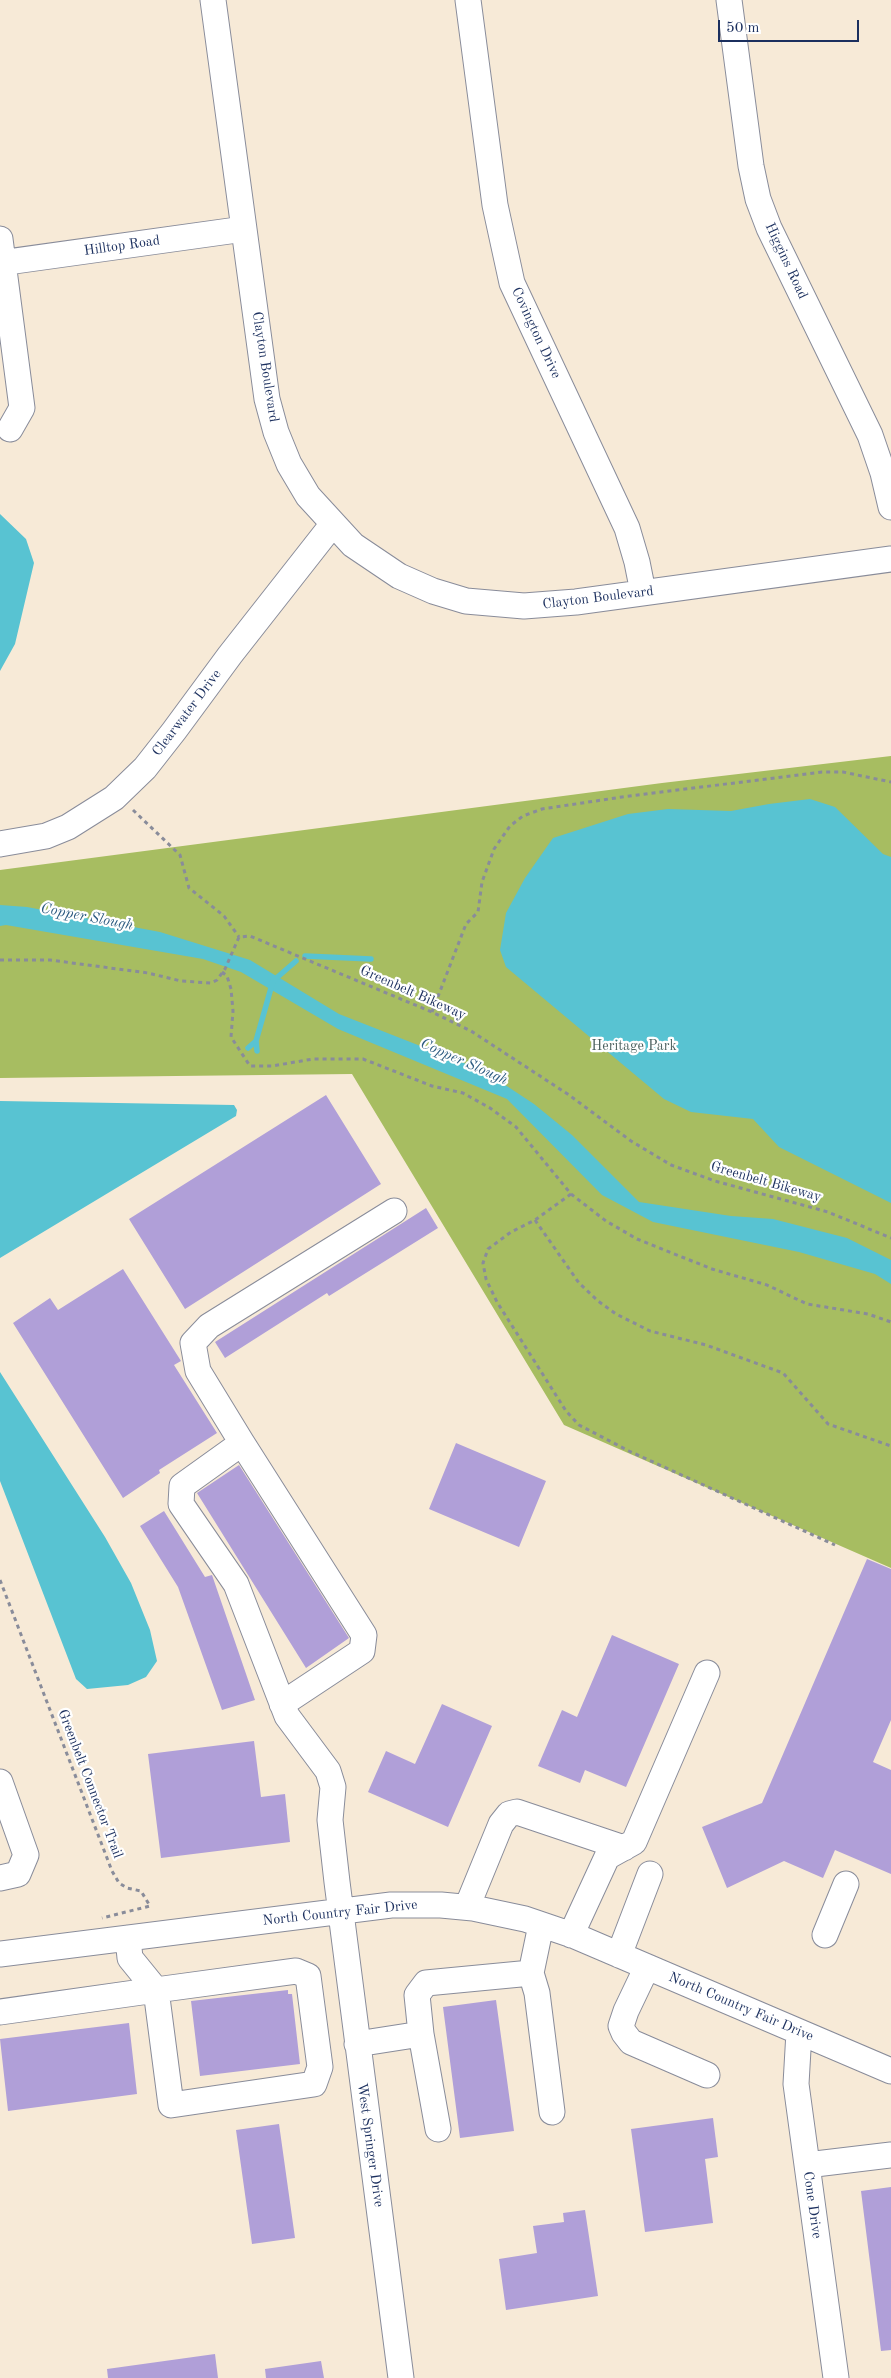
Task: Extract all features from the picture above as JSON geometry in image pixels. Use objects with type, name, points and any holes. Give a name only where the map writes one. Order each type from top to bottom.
[{"type":"street","name":"Clayton Boulevard","points":[[213,0],[267,399],[276,432],[289,464],[308,496],[332,525],[353,545],[399,576],[433,591],[466,601],[524,606],[576,602],[891,559]]},
{"type":"street","name":"Covington Drive","points":[[468,0],[495,204],[512,283],[627,528],[643,592]]},
{"type":"street","name":"Higgins Road","points":[[729,0],[751,166],[758,199],[768,228],[870,435],[883,473],[891,507]]},
{"type":"street","name":"Hilltop Road","points":[[1,255],[244,229]]},
{"type":"street","points":[[1,255],[22,408],[10,430]]},
{"type":"street","name":"Clearwater Drive","points":[[0,844],[46,836],[68,828],[114,798],[151,760],[332,525]]},
{"type":"street","points":[[282,1704],[362,1651],[364,1635],[198,1371],[193,1343],[209,1326],[394,1211]]},
{"type":"street","name":"West Springer Drive","points":[[242,1443],[182,1486],[182,1504],[236,1584],[287,1716],[328,1771],[333,1787],[330,1820],[401,2378]]},
{"type":"street","points":[[571,1935],[607,1857],[634,1842],[707,1673]]},
{"type":"street","points":[[0,1782],[5,1811],[26,1855],[18,1874],[0,1878]]},
{"type":"street","points":[[467,1907],[501,1824],[509,1814],[516,1812],[624,1848]]},
{"type":"street","points":[[619,1955],[650,1874]]},
{"type":"street","points":[[826,1935],[846,1884]]},
{"type":"street","name":"North Country Fair Drive","points":[[0,1954],[341,1911],[391,1906],[467,1907],[541,1925],[571,1935],[891,2071]]},
{"type":"street","points":[[541,1925],[531,1973],[536,1993],[552,2112]]},
{"type":"street","points":[[0,2012],[156,1990],[296,1971],[308,1976],[320,2068],[314,2084],[171,2105],[156,1990],[130,1958],[128,1938]]},
{"type":"street","points":[[647,1967],[626,2011],[621,2026],[624,2033],[631,2042],[707,2075]]},
{"type":"street","points":[[438,2129],[417,1994],[426,1983],[531,1973]]},
{"type":"street","name":"Cone Drive","points":[[800,2032],[795,2066],[796,2084],[836,2378]]},
{"type":"street","points":[[357,2044],[422,2034]]},
{"type":"street","points":[[807,2165],[891,2155]]},
{"type":"path","points":[[432,1012],[466,924],[478,912],[482,882],[494,849],[510,826],[523,816],[542,809],[622,797],[822,772],[843,772],[891,782]]},
{"type":"path","points":[[0,960],[50,960],[148,973],[181,981],[204,982],[217,980],[231,950],[239,938],[224,916],[189,888],[180,855],[133,810]]},
{"type":"path","name":"Greenbelt Bikeway","points":[[239,938],[250,936],[432,1012],[471,1031],[569,1095],[631,1141],[671,1165],[715,1181],[828,1212],[891,1238]]},
{"type":"path","points":[[223,970],[231,989],[233,1011],[231,1037],[250,1066],[272,1066],[313,1059],[363,1059],[432,1086],[463,1093],[490,1108],[516,1127],[571,1194],[606,1221],[646,1242],[712,1269],[767,1285],[807,1304],[868,1314],[891,1322]]},
{"type":"path","points":[[571,1194],[535,1220],[511,1232],[488,1250],[483,1263],[486,1279],[498,1302],[566,1411],[580,1425],[629,1451],[835,1544]]},
{"type":"path","points":[[535,1220],[579,1283],[598,1301],[616,1314],[650,1331],[706,1346],[783,1373],[828,1424],[891,1446]]},
{"type":"path","name":"Greenbelt Connector Trail","points":[[0,1580],[112,1871],[120,1883],[127,1888],[141,1891],[150,1906],[96,1919],[99,1942]]},
{"type":"green space","name":"Heritage Park","points":[[891,756],[891,1568],[564,1425],[352,1074],[0,1078],[0,870],[662,783]]},
{"type":"water","points":[[0,514],[26,539],[34,563],[15,644],[0,671]]},
{"type":"water","points":[[810,799],[835,807],[883,854],[891,857],[891,1203],[779,1147],[753,1119],[691,1112],[664,1099],[506,967],[500,950],[506,913],[525,878],[553,838],[628,814],[668,809],[731,811]]},
{"type":"water","points":[[0,905],[27,907],[160,932],[250,960],[339,1014],[484,1071],[534,1104],[572,1135],[639,1202],[731,1216],[773,1219],[847,1238],[891,1260],[891,1284],[875,1274],[799,1252],[653,1222],[602,1195],[507,1099],[338,1029],[241,972],[203,959],[6,925],[0,926]]},
{"type":"water","points":[[0,1101],[234,1105],[237,1110],[236,1116],[0,1258]]},
{"type":"water","points":[[0,1372],[105,1537],[131,1583],[150,1630],[157,1661],[146,1677],[128,1685],[87,1689],[76,1679],[0,1481]]},
{"type":"building","points":[[326,1095],[381,1184],[185,1309],[129,1219]]},
{"type":"building","points":[[426,1208],[438,1228],[329,1296],[327,1293],[225,1358],[215,1342]]},
{"type":"building","points":[[123,1269],[181,1361],[174,1365],[217,1433],[159,1470],[160,1473],[123,1498],[13,1323],[50,1298],[58,1310]]},
{"type":"building","points":[[456,1443],[546,1481],[519,1547],[429,1509]]},
{"type":"building","points":[[239,1465],[349,1638],[306,1668],[197,1493]]},
{"type":"building","points":[[164,1511],[205,1577],[212,1575],[255,1700],[222,1710],[178,1587],[140,1526]]},
{"type":"building","points":[[867,1559],[891,1569],[891,1720],[873,1762],[891,1770],[891,1874],[835,1850],[823,1878],[784,1861],[727,1888],[702,1827],[762,1803]]},
{"type":"building","points":[[612,1635],[679,1664],[626,1787],[585,1770],[580,1783],[538,1766],[562,1710],[577,1717]]},
{"type":"building","points":[[442,1704],[492,1726],[448,1827],[368,1792],[386,1751],[415,1764]]},
{"type":"building","points":[[254,1741],[261,1797],[285,1794],[290,1842],[161,1858],[148,1754]]},
{"type":"building","points":[[288,1990],[288,1994],[292,1994],[300,2064],[200,2076],[191,2001]]},
{"type":"building","points":[[496,2000],[514,2131],[460,2138],[443,2007]]},
{"type":"building","points":[[129,2023],[137,2094],[8,2111],[0,2039]]},
{"type":"building","points":[[713,2118],[718,2157],[705,2159],[713,2223],[645,2232],[631,2129]]},
{"type":"building","points":[[279,2124],[295,2238],[252,2244],[236,2130]]},
{"type":"building","points":[[891,2187],[891,2350],[881,2351],[861,2191]]},
{"type":"building","points":[[585,2210],[598,2296],[506,2310],[499,2259],[537,2253],[533,2226],[564,2222],[563,2213]]},
{"type":"building","points":[[215,2354],[218,2378],[108,2378],[107,2369]]},
{"type":"building","points":[[321,2361],[324,2378],[266,2378],[265,2369]]},
{"type":"waterway","points":[[305,956],[371,959]]},
{"type":"waterway","points":[[257,1051],[256,1041],[273,981],[296,961]]},
{"type":"waterway","points":[[248,1048],[256,1041]]},
{"type":"water label","name":"Copper Slough","points":[[87,917]]},
{"type":"water label","name":"Copper Slough","points":[[464,1062]]}]
